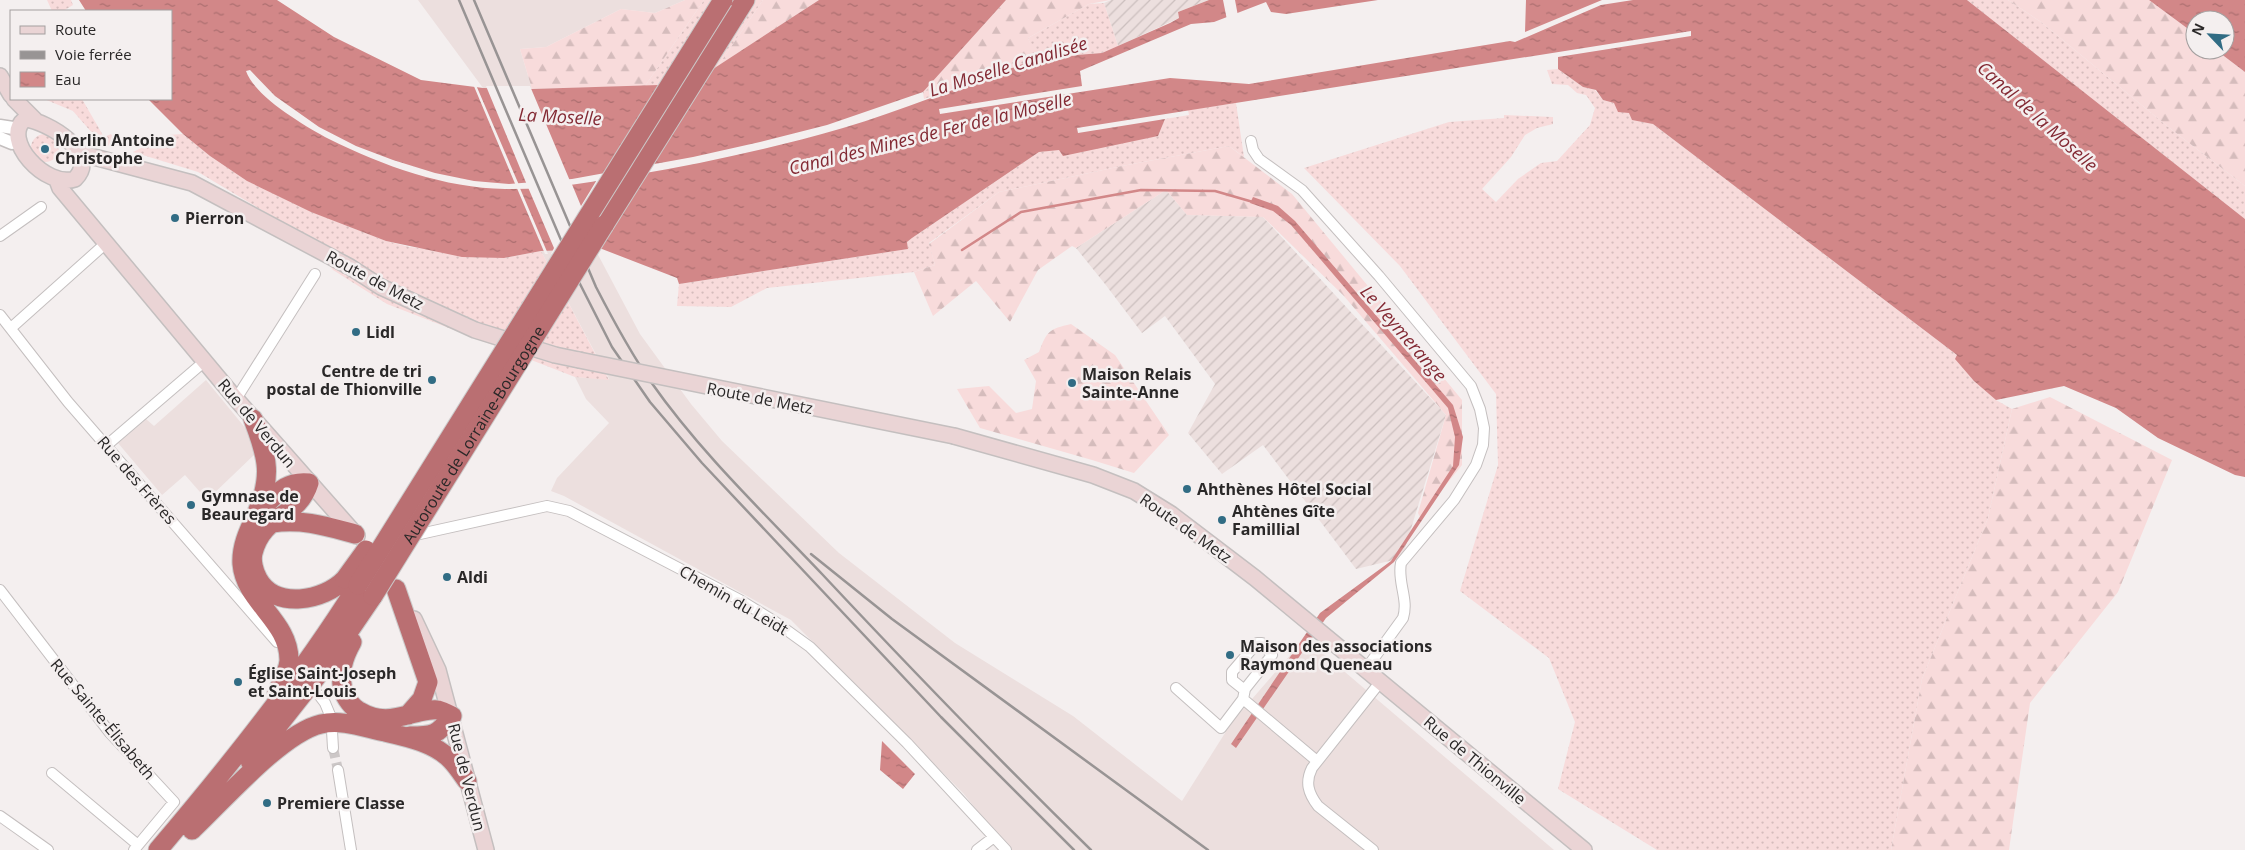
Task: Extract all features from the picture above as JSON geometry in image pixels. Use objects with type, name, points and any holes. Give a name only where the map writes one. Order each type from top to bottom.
[{"type":"highway","name":"Autoroute de Lorraine-Bourgogne","points":[[175,850],[293,708],[328,662],[392,514],[407,507],[723,0]]},
{"type":"highway","name":"Autoroute de Lorraine-Bourgogne","points":[[158,850],[274,708],[310,660],[745,0]]},
{"type":"highway","points":[[253,419],[267,461],[264,529],[252,556],[255,573],[263,588],[280,597],[297,599],[323,595],[339,585],[359,587],[359,629],[347,651],[341,669],[344,693],[355,709],[381,720],[396,719],[438,710],[452,716],[441,731],[428,736],[404,736]]},
{"type":"highway","points":[[274,708],[277,692],[289,661],[287,645],[280,628],[246,582],[242,565],[242,550],[284,488],[297,482],[309,484]]},
{"type":"highway","points":[[263,519],[311,522],[355,534]]},
{"type":"highway","points":[[396,589],[428,682],[422,699],[408,715]]},
{"type":"highway","points":[[192,830],[279,747],[298,733],[321,724],[341,723],[404,736],[433,747],[450,759],[467,781]]},
{"type":"main road","points":[[0,76],[10,93]]},
{"type":"main road","points":[[13,100],[6,140],[33,169],[57,180]]},
{"type":"main road","points":[[14,100],[34,120]]},
{"type":"main road","points":[[9,126],[25,119],[45,124],[62,134],[79,153],[82,162],[78,174],[77,193],[89,223]]},
{"type":"main road","name":"Route de Metz","points":[[79,153],[192,183],[350,267],[381,287],[475,330],[554,355],[954,436],[1070,467],[1134,491],[1171,514],[1366,669]]},
{"type":"main road","name":"Route de Metz","points":[[57,180],[69,181],[78,174],[96,167],[127,166]]},
{"type":"main road","name":"Rue de Verdun","points":[[57,180],[60,188],[105,244],[309,484],[373,554],[396,589],[410,612],[434,661],[452,716],[486,850]]},
{"type":"main road","name":"Rue de Thionville","points":[[1366,669],[1584,850]]},
{"type":"street","points":[[1251,141],[1252,150],[1259,159],[1302,190],[1384,283],[1471,386],[1480,409],[1484,428],[1482,445],[1476,465],[1454,500],[1401,563],[1400,570],[1406,602],[1403,618],[1366,669]]},
{"type":"street","points":[[0,236],[41,207]]},
{"type":"street","points":[[11,328],[105,244]]},
{"type":"street","points":[[236,399],[314,274]]},
{"type":"street","name":"Rue des Frères","points":[[0,315],[68,402],[277,642]]},
{"type":"street","points":[[107,445],[205,361]]},
{"type":"street","name":"Chemin du Leidt","points":[[373,554],[389,541],[546,506],[570,510],[740,600],[774,621],[810,647],[907,742],[1006,850]]},
{"type":"street","name":"Rue Sainte-Élisabeth","points":[[0,590],[110,734],[174,802],[136,848]]},
{"type":"street","points":[[1176,688],[1221,728],[1243,700],[1245,689],[1272,655],[1262,643],[1257,643],[1232,672],[1232,680],[1245,689]]},
{"type":"street","points":[[1373,850],[1318,806],[1311,797],[1307,785],[1308,776],[1317,761],[1380,681]]},
{"type":"street","points":[[319,695],[330,715]]},
{"type":"street","points":[[1243,700],[1317,761]]},
{"type":"street","points":[[332,731],[334,748]]},
{"type":"street","points":[[338,770],[351,850]]},
{"type":"street","points":[[52,773],[136,848]]},
{"type":"street","points":[[0,816],[48,850]]},
{"type":"street","points":[[977,850],[994,837]]},
{"type":"shaded area","points":[[418,0],[685,0],[655,13],[621,9],[546,47],[520,49],[532,89],[483,88]]},
{"type":"shaded area","points":[[1111,0],[1209,0],[1178,12],[1179,18],[1118,46],[1104,3]]},
{"type":"shaded area","points":[[1166,190],[1187,215],[1263,217],[1446,415],[1402,558],[1356,569],[1263,445],[1222,474],[1188,433],[1215,384],[1165,316],[1142,333],[1076,248]]},
{"type":"shaded area","points":[[595,249],[640,334],[691,404],[722,441],[839,553],[955,643],[1073,716],[1182,801],[1232,722],[1305,638],[1554,850],[1009,850],[963,793],[791,620],[564,496],[551,491],[557,478],[609,423],[586,399],[575,377],[609,379],[541,251]]},
{"type":"shaded area","points":[[206,380],[251,435],[259,450],[207,500],[185,475],[162,495],[118,443],[146,419],[154,426]]},
{"type":"green space","points":[[47,0],[71,0],[73,5],[65,10],[52,10]]},
{"type":"green space","points":[[685,0],[704,0],[645,86],[532,89],[520,49],[546,47],[621,9],[655,13]]},
{"type":"green space","points":[[704,0],[763,0],[718,66],[690,84],[645,86]]},
{"type":"green space","points":[[763,0],[819,0],[718,66]]},
{"type":"green space","points":[[1006,0],[1110,0],[1089,4],[1028,38],[1034,52],[998,69],[923,92]]},
{"type":"green space","points":[[1967,0],[2008,0],[2041,22],[2167,126],[2245,186],[2245,219]]},
{"type":"green space","points":[[2008,0],[2149,0],[2185,27],[2185,60],[2229,60],[2245,72],[2245,186],[2167,126],[2041,22]]},
{"type":"green space","points":[[1104,3],[1118,46],[1102,53],[1076,55],[1036,65],[1028,62],[924,99],[923,92],[998,69],[1033,52],[1028,38],[1089,4]]},
{"type":"green space","points":[[1558,69],[1583,87],[1595,90],[1603,100],[1614,103],[1653,124],[1957,355],[1996,400],[2012,409],[1988,518],[1922,679],[1891,850],[1657,850],[1558,789],[1575,722],[1549,658],[1460,591],[1498,465],[1496,394],[1400,266],[1304,168],[1449,122],[1504,118],[1504,115],[1553,117],[1553,124],[1537,128],[1525,135],[1511,157],[1482,189],[1496,202],[1518,179],[1541,163],[1557,161],[1590,125],[1595,108],[1586,95],[1577,93],[1568,85],[1552,84],[1547,70]]},
{"type":"green space","points":[[46,100],[83,100],[104,137],[111,134],[114,139],[114,148],[100,142],[73,111]]},
{"type":"green space","points":[[1236,103],[1244,157],[1229,146],[999,192],[929,243],[935,265],[914,272],[767,288],[731,307],[677,306],[679,284],[908,249],[907,242],[912,238],[1039,152],[1158,136],[1165,119],[1189,115],[1188,110]]},
{"type":"green space","points":[[45,134],[55,138],[59,148],[55,158],[45,162],[35,158],[31,148],[35,138]]},
{"type":"green space","points":[[183,134],[210,156],[247,181],[312,212],[386,241],[410,247],[504,258],[541,251],[609,380],[575,377],[387,304],[333,270],[310,239],[245,200],[198,172],[133,152],[168,135]]},
{"type":"green space","points":[[1229,146],[1292,194],[1462,400],[1462,465],[1420,517],[1418,513],[1446,415],[1343,295],[1263,217],[1187,215],[1166,190],[1076,248],[1072,246],[1038,270],[1010,322],[976,281],[933,316],[914,272],[935,265],[929,244],[999,192]]},
{"type":"green space","points":[[1071,324],[1115,355],[1169,435],[1134,473],[980,428],[957,389],[989,386],[1016,413],[1032,409],[1036,381],[1024,360],[1039,352],[1044,339],[1050,332]]},
{"type":"green space","points":[[2050,397],[2172,460],[2118,592],[2030,703],[2009,850],[1891,850],[1922,679],[1988,518],[2012,409]]},
{"type":"water","points":[[79,0],[277,0],[334,37],[421,80],[483,88],[532,89],[690,84],[819,0],[1006,0],[923,92],[827,125],[760,142],[693,157],[572,179],[509,184],[474,181],[435,173],[393,160],[356,146],[319,127],[275,96],[250,70],[246,71],[259,91],[282,110],[329,139],[350,149],[415,174],[437,180],[482,188],[521,189],[586,183],[687,165],[791,142],[843,128],[1028,62],[1036,65],[1076,55],[1102,53],[1170,23],[1179,18],[1178,12],[1209,0],[1378,0],[1286,14],[1271,12],[1266,2],[1214,22],[1191,24],[1080,71],[1082,86],[939,109],[940,114],[1170,78],[1249,84],[1510,41],[1515,42],[1601,5],[1633,0],[1967,0],[2245,219],[2245,477],[2235,475],[2158,438],[2116,408],[2064,386],[1996,400],[1974,381],[1955,359],[1957,355],[1653,124],[1632,120],[1629,113],[1618,112],[1614,103],[1603,100],[1596,90],[1583,87],[1558,69],[1558,57],[1691,36],[1691,31],[1077,128],[1078,133],[1165,119],[1158,136],[1063,156],[1059,150],[1039,152],[912,238],[907,242],[908,249],[679,284],[677,278],[602,249],[541,251],[504,258],[462,257],[386,241],[311,212],[247,181],[210,156],[183,134],[149,100],[172,100],[172,10],[85,10]]},
{"type":"water","points":[[1526,0],[1602,0],[1525,32]]},
{"type":"water","points":[[2149,0],[2245,0],[2245,72],[2229,60],[2235,60],[2235,10],[2185,10],[2185,27]]},
{"type":"water","points":[[1253,197],[1278,206],[1295,221],[1453,405],[1463,437],[1459,465],[1394,562],[1326,618],[1236,748],[1231,744],[1320,613],[1391,561],[1453,466],[1455,437],[1448,408],[1291,225],[1273,211],[1250,203]]},
{"type":"water","points":[[882,741],[915,774],[903,789],[880,770]]},
{"type":"pier","points":[[1223,0],[1235,0],[1238,16],[1227,20]]},
{"type":"pier","points":[[473,84],[476,85],[519,185],[516,186]]},
{"type":"pier","points":[[486,86],[530,86],[570,181],[527,185]]},
{"type":"pier","points":[[625,174],[601,249],[598,252],[551,254],[554,248],[527,185],[571,182],[581,206],[598,178]]},
{"type":"pier","points":[[516,186],[519,186],[548,254],[545,254]]},
{"type":"waterway","name":"Le Veymerange","points":[[962,250],[1021,212],[1141,190],[1215,191],[1253,202]]},
{"type":"tunnel","points":[[333,748],[338,770]]},
{"type":"railway","points":[[459,0],[578,280],[612,347],[650,402],[702,463],[941,717],[1074,850]]},
{"type":"railway","points":[[474,0],[596,287],[622,336],[651,382],[690,433],[733,481],[955,714],[1091,850]]},
{"type":"railway","points":[[811,554],[892,619],[1208,850]]},
{"type":"place","name":"Merlin Antoine Christophe","points":[[45,149]]},
{"type":"place","name":"Pierron","points":[[175,218]]},
{"type":"place","name":"Lidl","points":[[356,332]]},
{"type":"place","name":"Centre de tri postal de Thionville","points":[[432,380]]},
{"type":"place","name":"Maison Relais Sainte-Anne","points":[[1072,383]]},
{"type":"place","name":"Ahthènes Hôtel Social","points":[[1187,489]]},
{"type":"place","name":"Gymnase de Beauregard","points":[[191,505]]},
{"type":"place","name":"Ahtènes Gîte Famillial","points":[[1222,520]]},
{"type":"place","name":"Aldi","points":[[447,577]]},
{"type":"place","name":"Maison des associations Raymond Queneau","points":[[1230,655]]},
{"type":"place","name":"Église Saint-Joseph et Saint-Louis","points":[[238,682]]},
{"type":"place","name":"Premiere Classe","points":[[267,803]]},
{"type":"water label","name":"La Moselle Canalisée","points":[[1008,66]]},
{"type":"water label","name":"La Moselle","points":[[560,116]]},
{"type":"water label","name":"Canal de la Moselle","points":[[2038,116]]},
{"type":"water label","name":"Canal des Mines de Fer de la Moselle","points":[[930,133]]}]
